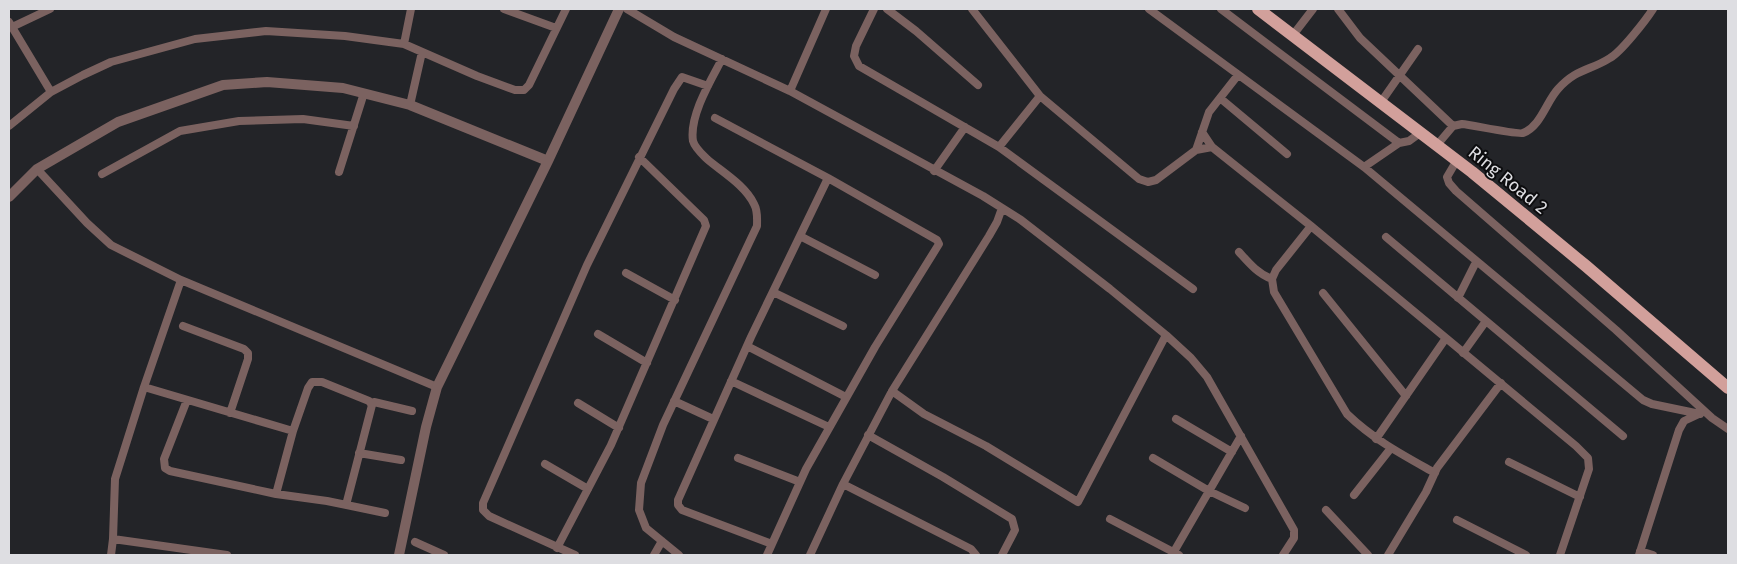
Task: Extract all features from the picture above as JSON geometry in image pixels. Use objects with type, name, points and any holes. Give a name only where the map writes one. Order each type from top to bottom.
[{"type":"main road","name":"Ring Road 2","points":[[1258,9],[1456,160],[1586,266],[1728,388]]},
{"type":"street","points":[[50,9],[36,12],[10,24],[51,92]]},
{"type":"street","points":[[404,44],[411,9]]},
{"type":"street","points":[[504,9],[556,28]]},
{"type":"street","points":[[9,126],[51,92],[111,62],[195,39],[266,32],[346,36],[404,44],[515,90],[524,90],[529,86],[566,9]]},
{"type":"street","points":[[399,555],[426,427],[437,387],[548,161],[619,9]]},
{"type":"street","points":[[627,9],[674,37],[790,91],[983,196],[1021,220],[1110,289],[1191,358],[1207,378],[1294,530],[1294,538],[1284,555]]},
{"type":"street","points":[[790,91],[826,9]]},
{"type":"street","points":[[874,9],[856,46],[854,56],[859,66],[999,147],[1193,289]]},
{"type":"street","points":[[887,9],[916,31],[978,85]]},
{"type":"street","points":[[972,9],[1040,96],[1139,179],[1148,182],[1156,180],[1196,150],[1212,148]]},
{"type":"street","points":[[1149,9],[1364,167],[1642,400],[1712,418]]},
{"type":"street","points":[[1221,9],[1399,143]]},
{"type":"street","points":[[1293,35],[1313,9]]},
{"type":"street","points":[[1338,9],[1360,38],[1453,126]]},
{"type":"street","points":[[1437,145],[1453,126],[1462,124],[1520,134],[1529,130],[1535,124],[1556,90],[1567,79],[1576,72],[1611,58],[1653,9]]},
{"type":"street","points":[[1381,102],[1418,49]]},
{"type":"street","points":[[410,105],[422,52]]},
{"type":"street","points":[[679,555],[646,528],[639,510],[641,483],[674,401],[757,226],[757,213],[746,191],[700,153],[693,142],[694,125],[699,107],[722,59]]},
{"type":"street","points":[[1196,150],[1209,112],[1238,75]]},
{"type":"street","points":[[575,555],[490,516],[483,510],[483,503],[587,264],[674,88],[682,77],[708,86]]},
{"type":"street","points":[[9,197],[37,169],[118,122],[223,85],[267,82],[343,88],[410,105],[548,161]]},
{"type":"street","points":[[339,172],[364,93]]},
{"type":"street","points":[[999,147],[1040,96]]},
{"type":"street","points":[[1220,98],[1287,154]]},
{"type":"street","points":[[715,118],[828,178],[936,240],[938,244],[829,427],[800,482],[766,555]]},
{"type":"street","points":[[102,174],[180,131],[239,121],[303,120],[354,126]]},
{"type":"street","points":[[934,170],[965,127]]},
{"type":"street","points":[[1202,132],[1212,148],[1311,226],[1501,383],[1588,458],[1589,469],[1560,555]]},
{"type":"street","points":[[1364,167],[1399,143],[1409,141],[1420,133]]},
{"type":"street","points":[[557,548],[619,428],[706,226],[704,220],[639,156]]},
{"type":"street","points":[[1456,160],[1447,177],[1449,183],[1456,191],[1616,330],[1712,418],[1728,429]]},
{"type":"street","points":[[37,169],[87,224],[110,245],[181,280],[437,387]]},
{"type":"street","points":[[772,544],[682,510],[678,505],[678,500],[747,346],[828,178]]},
{"type":"street","points":[[810,555],[843,484],[892,391],[989,236],[1002,208]]},
{"type":"street","points":[[1311,226],[1276,270],[1272,279],[1274,292],[1347,414],[1376,439],[1435,473]]},
{"type":"street","points":[[800,236],[875,275]]},
{"type":"street","points":[[1386,237],[1623,436]]},
{"type":"street","points":[[1239,252],[1257,271],[1272,279]]},
{"type":"street","points":[[1458,298],[1476,262]]},
{"type":"street","points":[[626,273],[675,300]]},
{"type":"street","points":[[111,555],[115,479],[181,280]]},
{"type":"street","points":[[773,292],[843,326]]},
{"type":"street","points":[[1322,293],[1406,396]]},
{"type":"street","points":[[1463,352],[1486,321]]},
{"type":"street","points":[[183,326],[244,349],[248,353],[248,359],[230,413]]},
{"type":"street","points":[[598,334],[647,363]]},
{"type":"street","points":[[892,391],[924,414],[986,446],[1078,502],[1166,336]]},
{"type":"street","points":[[1376,439],[1446,338]]},
{"type":"street","points":[[747,346],[846,397]]},
{"type":"street","points":[[731,381],[829,427]]},
{"type":"street","points":[[276,494],[293,431],[308,388],[312,382],[322,382],[371,403],[374,402],[412,411]]},
{"type":"street","points":[[1388,555],[1426,492],[1435,473],[1501,383]]},
{"type":"street","points":[[144,387],[293,431]]},
{"type":"street","points":[[187,400],[164,460],[165,468],[170,471],[276,494],[385,513]]},
{"type":"street","points":[[674,401],[714,419]]},
{"type":"street","points":[[346,505],[371,403]]},
{"type":"street","points":[[578,403],[619,428]]},
{"type":"street","points":[[1653,555],[1640,553],[1679,430],[1684,421],[1700,414]]},
{"type":"street","points":[[1176,419],[1232,452]]},
{"type":"street","points":[[868,435],[943,477],[1012,519],[1015,530],[1002,555]]},
{"type":"street","points":[[1110,519],[1175,554],[1241,436]]},
{"type":"street","points":[[1354,495],[1391,448]]},
{"type":"street","points":[[359,453],[401,460]]},
{"type":"street","points":[[738,458],[800,482]]},
{"type":"street","points":[[1152,458],[1209,492],[1245,508]]},
{"type":"street","points":[[1509,462],[1580,497]]},
{"type":"street","points":[[545,464],[588,489]]},
{"type":"street","points":[[843,484],[971,549],[976,555]]},
{"type":"street","points":[[1326,510],[1368,555]]},
{"type":"street","points":[[1457,520],[1526,555]]},
{"type":"street","points":[[113,539],[173,552],[227,555]]},
{"type":"street","points":[[654,555],[662,541]]},
{"type":"street","points":[[415,542],[444,555]]}]
